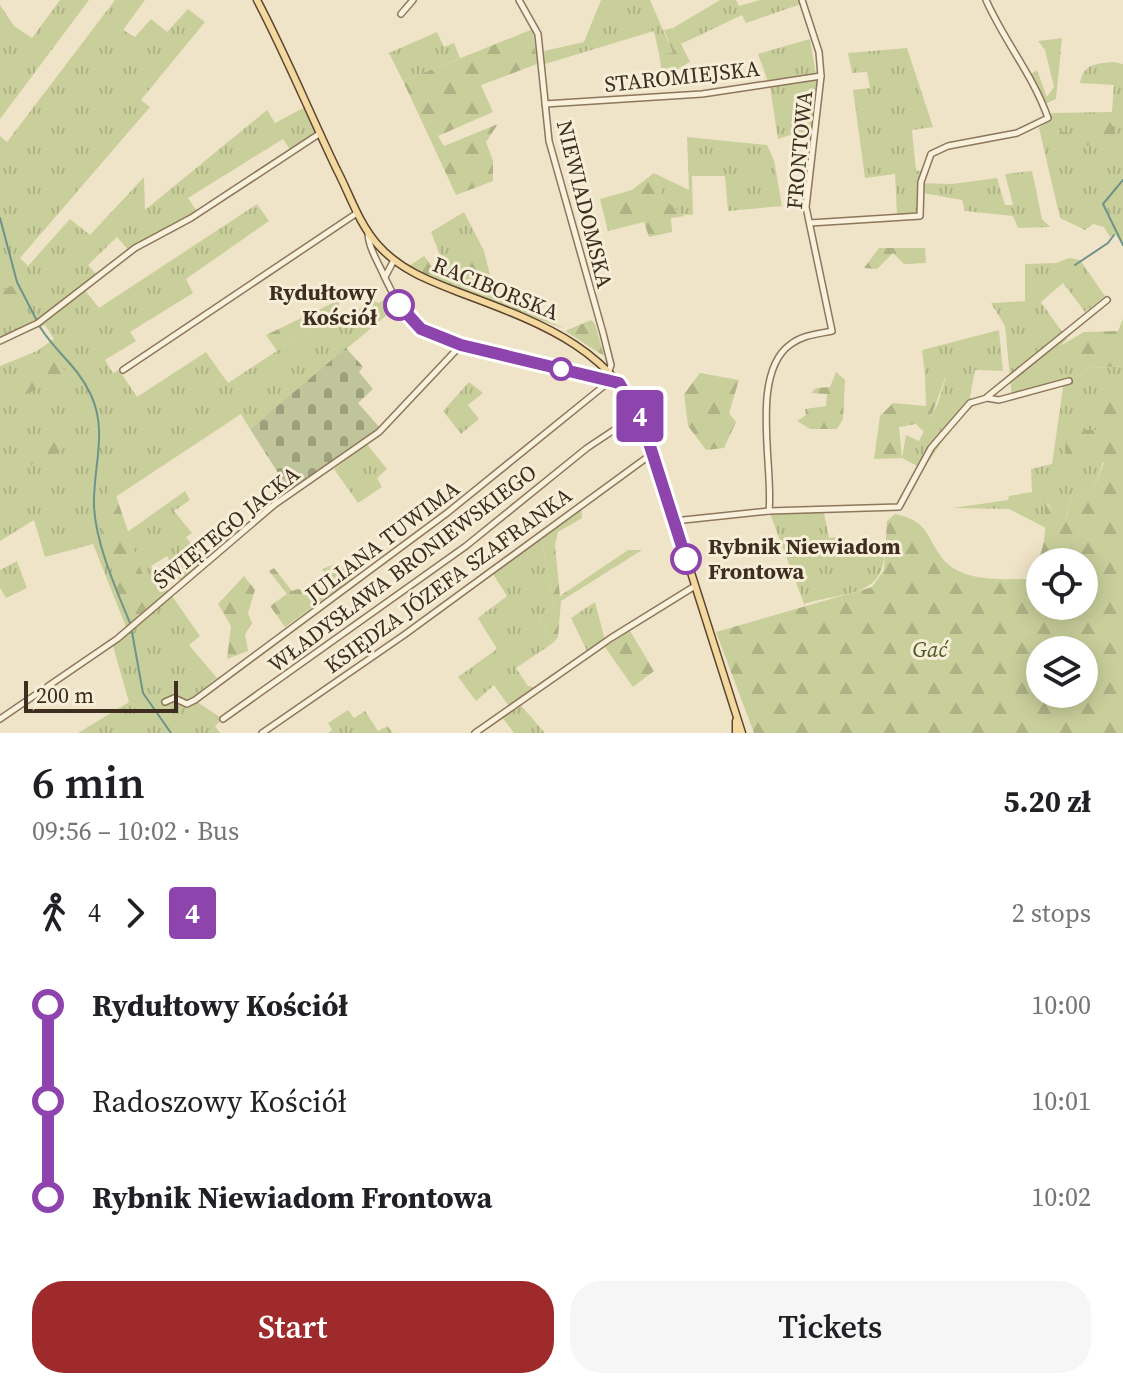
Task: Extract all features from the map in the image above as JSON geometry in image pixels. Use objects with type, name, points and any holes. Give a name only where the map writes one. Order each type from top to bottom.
[{"type":"main road","name":"RACIBORSKA","points":[[257,0],[357,213],[368,232],[394,260],[428,280],[532,320],[568,338],[619,383],[638,413],[677,520],[742,733]]},
{"type":"main road","points":[[736,733],[737,717]]},
{"type":"street","points":[[401,14],[413,0]]},
{"type":"street","name":"NIEWIADOMSKA","points":[[519,0],[538,34],[549,141],[603,333],[611,365],[609,371]]},
{"type":"street","name":"FRONTOWA","points":[[769,511],[766,427],[776,361],[785,349],[799,339],[832,331],[806,207],[821,76],[819,52],[802,0]]},
{"type":"street","points":[[810,223],[920,216],[921,182],[931,154],[948,146],[1017,133],[1048,118],[1030,77],[998,28],[986,0]]},
{"type":"street","name":"STAROMIEJSKA","points":[[545,104],[702,94],[821,76]]},
{"type":"street","points":[[0,341],[38,323],[135,248],[191,218],[319,134]]},
{"type":"street","points":[[123,370],[357,213]]},
{"type":"street","name":"RACIBORSKA","points":[[368,232],[368,242],[403,311],[421,329],[461,345],[619,383]]},
{"type":"street","points":[[385,278],[394,260]]},
{"type":"street","points":[[677,520],[769,511],[899,507],[916,472],[941,434],[965,407],[987,398],[1107,300]]},
{"type":"street","name":"ŚWIĘTEGO JACKA","points":[[0,719],[112,643],[274,505],[379,432],[461,345]]},
{"type":"street","name":"JULIANA TUWIMA","points":[[165,702],[174,698],[187,704],[195,700],[459,504],[610,381]]},
{"type":"street","points":[[987,398],[999,400],[1069,381]]},
{"type":"street","name":"WŁADYSŁAWA BRONIEWSKIEGO","points":[[223,719],[466,546],[587,448],[638,413]]},
{"type":"street","name":"KSIĘDZA JÓZEFA SZAFRANKA","points":[[262,733],[404,635],[653,453]]},
{"type":"street","points":[[475,733],[611,638],[695,586]]},
{"type":"green space","points":[[60,0],[89,0],[0,119],[0,5],[14,26],[32,38]]},
{"type":"green space","points":[[115,0],[145,0],[123,30],[135,37],[151,19],[167,32],[188,9],[205,22],[141,100],[150,107],[20,258],[28,266],[70,219],[90,235],[144,177],[145,210],[267,110],[275,123],[307,106],[319,134],[292,153],[283,139],[188,198],[198,213],[130,252],[117,237],[88,265],[98,276],[84,289],[99,308],[257,204],[269,221],[186,279],[193,293],[130,332],[136,341],[105,360],[113,373],[119,370],[137,397],[206,352],[228,383],[339,310],[346,319],[370,300],[379,303],[393,294],[399,305],[250,429],[241,414],[114,498],[126,533],[185,491],[190,500],[174,511],[192,533],[186,537],[195,549],[199,546],[208,558],[181,582],[167,556],[151,566],[200,636],[189,645],[217,678],[191,698],[223,719],[215,726],[220,733],[78,733],[129,702],[112,643],[126,627],[93,544],[45,557],[34,520],[0,541],[0,366],[37,351],[54,339],[45,325],[0,344],[0,136],[7,142]]},
{"type":"green space","points":[[601,0],[650,0],[673,53],[659,54],[654,31],[545,64],[544,51],[584,42]]},
{"type":"green space","points":[[720,0],[736,0],[739,6],[760,0],[800,0],[801,4],[746,23],[742,15],[681,44],[673,28]]},
{"type":"green space","points":[[673,28],[690,62],[668,75],[662,74],[659,54],[673,53],[664,30]]},
{"type":"green space","points":[[533,29],[537,64],[481,85],[493,112],[438,136],[444,146],[498,124],[486,142],[493,161],[493,181],[456,195],[403,81]]},
{"type":"green space","points":[[437,32],[444,47],[454,43],[460,58],[403,81],[389,53]]},
{"type":"green space","points":[[1062,38],[1056,99],[1045,104],[1031,74],[1037,70],[1047,97],[1054,87],[1045,50],[1038,41]]},
{"type":"green space","points":[[810,39],[818,88],[812,135],[793,134],[778,139],[770,87],[758,54]]},
{"type":"green space","points":[[907,48],[933,127],[912,130],[916,171],[922,170],[917,212],[897,215],[895,174],[865,178],[853,90],[870,88],[867,72],[852,73],[848,53]]},
{"type":"green space","points":[[1113,62],[1123,64],[1123,245],[1115,234],[1110,237],[1104,227],[1093,224],[1085,230],[1060,218],[1039,128],[1051,119],[1051,113],[1112,112],[1114,85],[1080,83],[1088,68]]},
{"type":"green space","points":[[1113,112],[1113,137],[1085,146],[1077,140],[1065,143],[1049,132],[1060,131],[1077,136],[1089,114]]},
{"type":"green space","points":[[687,137],[767,145],[774,160],[782,206],[728,211],[725,176],[692,176],[693,215],[679,214],[662,198],[654,173],[689,190]]},
{"type":"green space","points":[[1032,171],[1042,219],[1050,227],[1018,228],[1013,216],[965,211],[962,200],[923,193],[922,183],[952,184],[997,178],[1005,205],[1013,205],[1005,174]]},
{"type":"green space","points":[[654,173],[662,198],[685,216],[671,218],[672,232],[649,237],[644,222],[608,231],[600,199],[632,190]]},
{"type":"green space","points":[[464,212],[484,251],[446,271],[431,232]]},
{"type":"green space","points":[[879,248],[925,248],[926,263],[904,264],[893,253],[877,269],[864,268]]},
{"type":"green space","points":[[484,251],[495,294],[565,329],[438,282],[409,266],[424,256],[435,270],[442,272]]},
{"type":"green space","points":[[1069,258],[1080,260],[1105,296],[1085,312],[1063,283],[1041,302],[1067,339],[1060,346],[1074,374],[1078,376],[1090,368],[1123,366],[1123,408],[1094,487],[1071,498],[1065,522],[1048,504],[1043,505],[1049,518],[1046,528],[1009,509],[953,508],[1008,500],[1009,496],[1032,492],[1031,469],[1052,464],[1063,388],[1060,383],[1012,398],[1005,326],[991,303],[1025,301],[1025,264],[1056,263]]},
{"type":"green space","points":[[14,281],[29,310],[0,322],[0,291],[12,286]]},
{"type":"green space","points":[[339,300],[339,310],[277,351],[266,335]]},
{"type":"green space","points":[[1123,319],[1123,366],[1090,368],[1078,376],[1073,374],[1073,367],[1060,352],[1060,346],[1084,332],[1118,331]]},
{"type":"green space","points":[[591,320],[595,324],[604,356],[565,331]]},
{"type":"green space","points":[[999,330],[1003,371],[975,370],[970,397],[973,407],[961,415],[923,469],[902,458],[906,435],[919,441],[938,403],[946,377],[925,375],[922,350]]},
{"type":"green space","points":[[346,348],[363,367],[359,372],[373,389],[358,403],[381,429],[291,493],[250,429]]},
{"type":"green space","points":[[57,359],[66,373],[63,376],[0,407],[0,388]]},
{"type":"green space","points":[[836,372],[845,380],[843,419],[837,429],[810,429],[797,421],[806,415],[805,409],[826,406],[827,394],[811,393],[816,388],[830,387]]},
{"type":"green space","points":[[700,373],[739,380],[729,413],[736,422],[724,448],[706,450],[688,426],[684,394]]},
{"type":"green space","points":[[925,375],[946,376],[925,433],[916,424],[899,427],[902,458],[874,459],[880,416],[893,403],[926,406]]},
{"type":"green space","points":[[469,382],[483,393],[468,405],[479,419],[461,434],[443,411]]},
{"type":"green space","name":"Gać","points":[[1123,390],[1123,733],[754,733],[716,632],[872,587],[884,570],[887,521],[895,514],[919,524],[940,555],[958,571],[981,578],[1026,579],[1026,620],[1098,620],[1098,548],[1042,548],[1044,502],[1066,520],[1071,498],[1094,487],[1104,463],[1067,463],[1065,436],[1075,430],[1096,430],[1101,422],[1089,416],[1098,391]]},
{"type":"green space","points":[[65,437],[59,452],[0,479],[0,471],[39,451],[42,444]]},
{"type":"green space","points":[[367,444],[387,469],[377,478],[382,487],[358,503],[334,469]]},
{"type":"green space","points":[[112,484],[152,602],[133,622],[117,591],[97,509]]},
{"type":"green space","points":[[581,507],[582,518],[558,532],[555,545],[560,596],[628,550],[642,550],[561,601],[558,637],[553,643],[539,617],[554,607],[542,537]]},
{"type":"green space","points":[[769,511],[824,513],[829,538],[838,537],[840,557],[885,547],[878,576],[860,590],[804,604]]},
{"type":"green space","points":[[542,537],[554,607],[539,617],[553,643],[516,668],[528,686],[534,687],[508,705],[494,685],[476,701],[458,677],[497,649],[478,618],[507,596],[493,574]]},
{"type":"green space","points":[[17,561],[27,588],[6,598],[0,588],[0,570]]},
{"type":"green space","points":[[338,563],[353,579],[285,627],[270,606],[287,594],[269,571],[274,568],[292,591],[298,589],[312,594],[331,582],[322,569]]},
{"type":"green space","points":[[244,576],[255,590],[248,613],[252,623],[245,634],[248,651],[227,659],[231,626],[218,604]]},
{"type":"green space","points":[[595,602],[605,640],[587,651],[571,618]]},
{"type":"green space","points":[[630,631],[654,671],[633,687],[605,647]]},
{"type":"green space","points":[[519,703],[544,733],[514,733],[502,717]]},
{"type":"green space","points":[[348,710],[354,718],[365,711],[378,731],[388,726],[393,733],[328,733],[332,730],[328,723]]},
{"type":"waterway","points":[[1123,180],[1103,204],[1123,245]]},
{"type":"waterway","points":[[0,218],[17,282],[36,319]]},
{"type":"waterway","points":[[1075,265],[1108,243],[1114,235]]},
{"type":"waterway","points":[[40,327],[80,376],[96,409],[99,436],[95,519],[107,565],[130,623]]},
{"type":"waterway","points":[[132,632],[143,693],[171,733]]},
{"type":"bus line","name":"4","points":[[399,305],[421,329],[461,345],[619,383],[643,424],[686,559]]},
{"type":"place","name":"Rydułtowy Kościół","points":[[399,305]]},
{"type":"place","name":"Rybnik Niewiadom Frontowa","points":[[686,559]]}]
